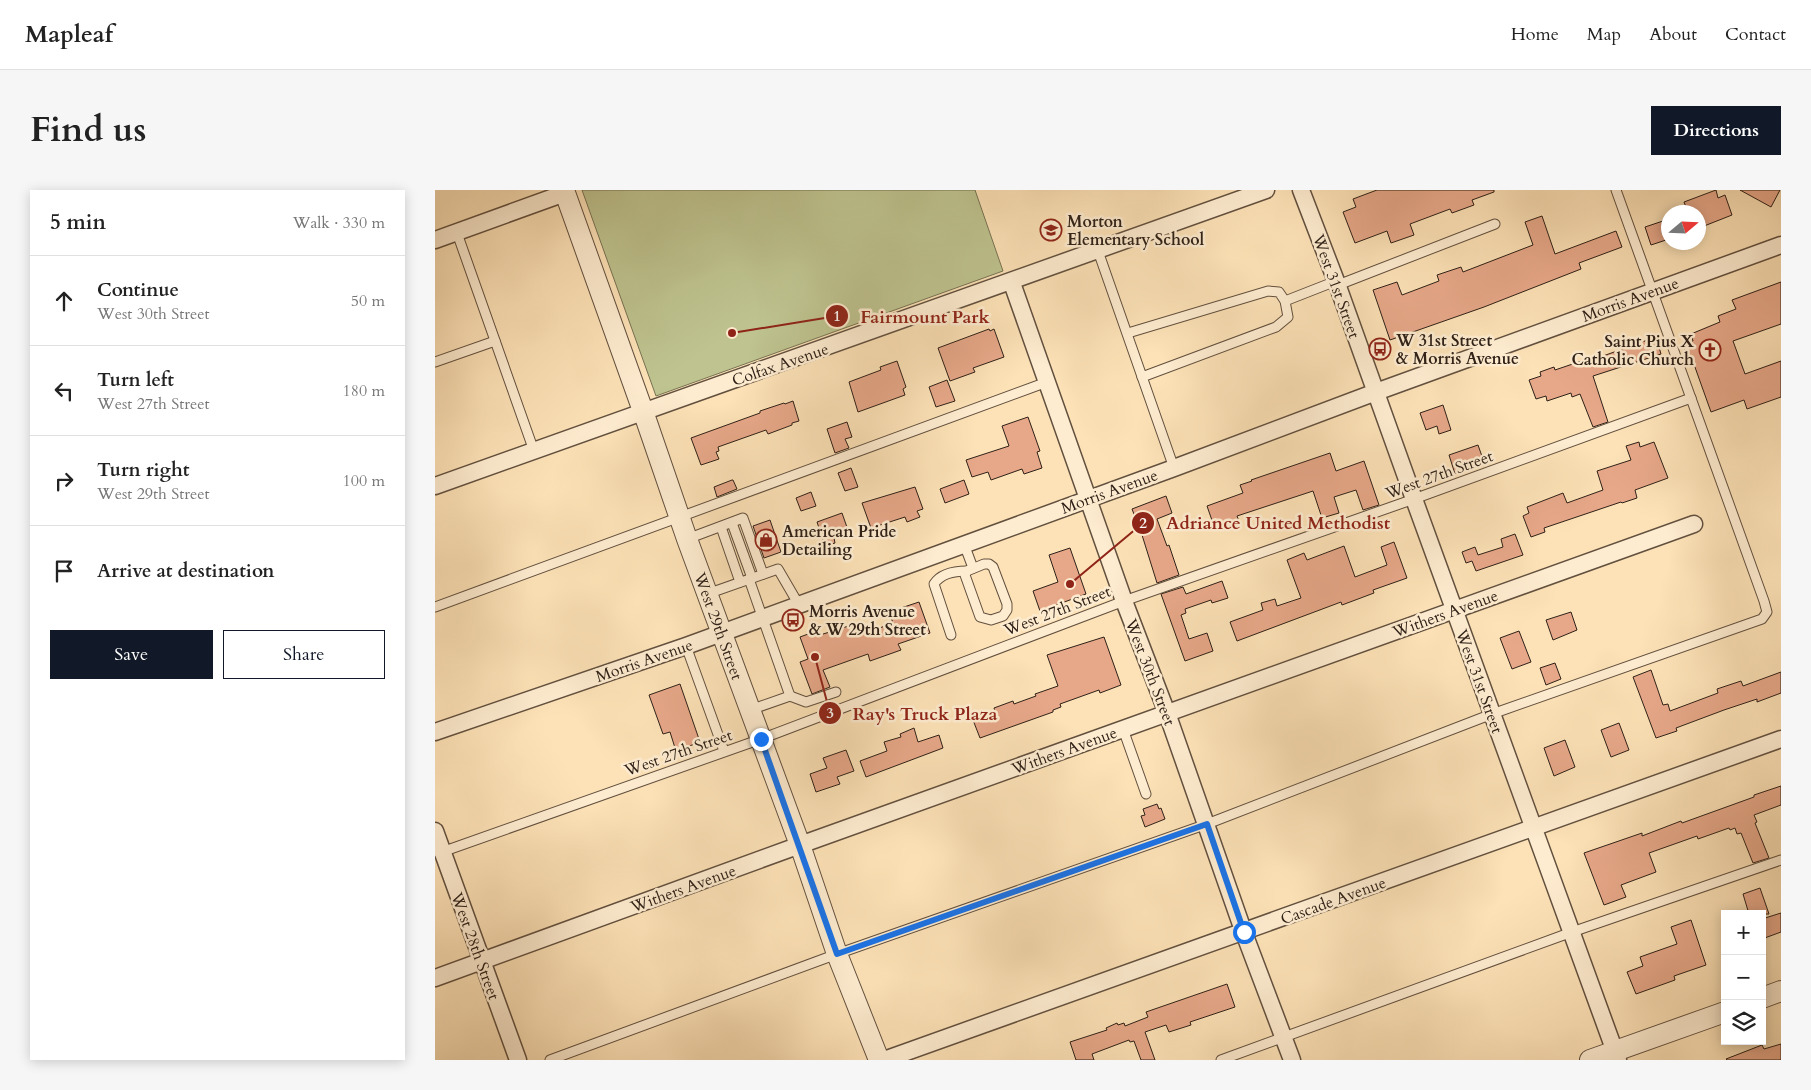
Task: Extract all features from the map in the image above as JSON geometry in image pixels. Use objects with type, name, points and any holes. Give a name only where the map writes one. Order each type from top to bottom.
[{"type":"street","name":"Colfax Avenue","points":[[435,486],[643,411],[1012,283],[1266,190]]},
{"type":"street","name":"West 31st Street","points":[[1301,190],[1337,283],[1617,1056]]},
{"type":"street","points":[[435,240],[565,191]]},
{"type":"street","name":"West 29th Street","points":[[565,191],[678,516],[800,845],[837,954],[879,1060]]},
{"type":"street","name":"Morris Avenue","points":[[435,732],[686,646],[1781,245]]},
{"type":"street","name":"West 30th Street","points":[[1012,283],[1124,601],[1167,713],[1244,932],[1292,1060]]},
{"type":"street","name":"Withers Avenue","points":[[435,978],[1693,524]]},
{"type":"street","name":"Cascade Avenue","points":[[884,1060],[1781,739]]},
{"type":"street","name":"West 28th Street","points":[[435,831],[439,853],[518,1060]]},
{"type":"street","points":[[1766,997],[1781,991]]},
{"type":"street","points":[[1591,1060],[1617,1056],[1721,1014]]},
{"type":"lane","points":[[550,1060],[837,954],[1207,824],[1492,714],[1762,619],[1767,612],[1764,601],[1616,190]]},
{"type":"lane","points":[[1285,301],[1495,224]]},
{"type":"lane","points":[[457,232],[535,451]]},
{"type":"lane","points":[[1098,251],[1175,468]]},
{"type":"lane","points":[[1128,333],[1268,291],[1279,292],[1285,301],[1288,317],[1276,327],[1143,377]]},
{"type":"lane","points":[[435,362],[495,340]]},
{"type":"lane","points":[[435,607],[678,516],[1047,382]]},
{"type":"lane","name":"West 27th Street","points":[[439,853],[761,739],[1124,601],[1414,499],[1691,398]]},
{"type":"lane","points":[[687,539],[743,518],[763,574]]},
{"type":"lane","points":[[732,523],[747,580]]},
{"type":"lane","points":[[721,527],[763,618],[790,696]]},
{"type":"lane","points":[[964,544],[970,569]]},
{"type":"lane","points":[[951,635],[934,584],[947,574],[989,564],[993,567],[1007,604],[1007,610],[1003,616],[991,620],[979,617],[966,583],[965,575],[970,569]]},
{"type":"lane","points":[[707,594],[778,569],[799,605]]},
{"type":"lane","points":[[686,646],[724,751]]},
{"type":"lane","points":[[750,710],[790,696],[805,702],[836,692]]},
{"type":"lane","points":[[1123,729],[1146,794]]},
{"type":"lane","points":[[1221,1060],[1572,932],[1781,860]]},
{"type":"green space","points":[[582,190],[975,190],[1003,271],[656,396]]},
{"type":"building","points":[[1377,190],[1494,190],[1494,192],[1472,200],[1474,205],[1452,213],[1450,209],[1410,224],[1414,235],[1391,243],[1387,231],[1355,243],[1343,212],[1356,207],[1353,199]]},
{"type":"building","points":[[1716,190],[1718,198],[1725,195],[1732,215],[1706,225],[1706,205],[1685,205],[1684,202]]},
{"type":"building","points":[[1740,190],[1780,190],[1771,207]]},
{"type":"building","points":[[1542,216],[1555,254],[1616,231],[1622,247],[1579,263],[1581,269],[1484,307],[1390,340],[1373,290],[1397,282],[1402,295],[1439,281],[1437,275],[1461,267],[1463,272],[1533,245],[1525,222]]},
{"type":"building","points":[[1661,222],[1661,242],[1651,245],[1645,227]]},
{"type":"building","name":"Saint Pius X Catholic Church","points":[[1781,282],[1781,324],[1733,341],[1745,374],[1781,361],[1781,397],[1747,409],[1744,400],[1711,412],[1691,356],[1687,358],[1683,344],[1693,341],[1691,334],[1720,322],[1718,316],[1736,309],[1732,300]]},
{"type":"building","points":[[989,329],[990,331],[994,329],[1004,357],[973,368],[975,372],[950,381],[938,348]]},
{"type":"building","points":[[1656,337],[1661,354],[1593,376],[1608,422],[1593,427],[1580,394],[1572,397],[1571,393],[1547,401],[1546,396],[1536,399],[1529,380],[1541,376],[1540,372],[1554,367],[1555,370],[1602,354],[1603,356]]},
{"type":"building","points":[[897,361],[906,387],[903,389],[905,395],[858,412],[849,382],[881,370],[880,367]]},
{"type":"building","points":[[947,380],[955,401],[936,407],[929,387]]},
{"type":"building","points":[[793,401],[799,421],[768,434],[766,430],[718,447],[719,451],[716,452],[719,459],[701,465],[691,438],[760,413],[760,411]]},
{"type":"building","points":[[1443,405],[1451,430],[1439,434],[1437,426],[1426,430],[1420,413]]},
{"type":"building","points":[[1028,417],[1040,451],[1037,452],[1042,468],[1024,474],[1022,469],[991,480],[988,472],[972,477],[966,460],[1009,446],[1002,426]]},
{"type":"building","points":[[847,422],[852,437],[845,439],[849,448],[835,453],[827,429]]},
{"type":"building","points":[[1639,442],[1640,447],[1654,442],[1668,478],[1635,490],[1637,498],[1544,528],[1545,532],[1531,537],[1523,516],[1529,513],[1527,507],[1563,493],[1567,503],[1603,490],[1597,471],[1631,460],[1626,446]]},
{"type":"building","points":[[1478,445],[1484,462],[1455,474],[1449,455]]},
{"type":"building","points":[[1330,453],[1336,471],[1364,461],[1379,505],[1363,510],[1356,490],[1334,497],[1339,513],[1322,518],[1313,491],[1237,516],[1240,524],[1221,530],[1220,527],[1215,529],[1207,506],[1243,493],[1240,485],[1251,480]]},
{"type":"building","points":[[851,468],[858,487],[845,491],[838,473]]},
{"type":"building","points":[[733,480],[737,489],[717,497],[714,487]]},
{"type":"building","points":[[964,480],[969,494],[945,503],[940,489]]},
{"type":"building","points":[[915,487],[923,509],[917,511],[920,517],[907,522],[905,517],[871,528],[862,503]]},
{"type":"building","points":[[811,492],[816,506],[801,511],[796,498]]},
{"type":"building","points":[[1166,496],[1172,513],[1157,519],[1167,546],[1169,545],[1179,575],[1157,583],[1132,509]]},
{"type":"building","points":[[842,513],[849,533],[834,538],[835,543],[825,546],[817,522]]},
{"type":"building","points":[[770,520],[781,552],[764,558],[753,526]]},
{"type":"building","points":[[1515,534],[1523,555],[1476,571],[1472,561],[1466,563],[1462,552],[1475,547],[1478,555],[1503,547],[1501,539]]},
{"type":"building","points":[[1394,542],[1407,578],[1373,590],[1374,593],[1342,605],[1341,602],[1237,641],[1230,622],[1263,610],[1261,603],[1275,599],[1277,606],[1301,598],[1287,560],[1304,553],[1307,560],[1344,546],[1355,577],[1387,565],[1381,547]]},
{"type":"building","points":[[1070,548],[1086,594],[1040,611],[1033,591],[1058,582],[1049,555]]},
{"type":"building","points":[[1222,581],[1228,598],[1212,603],[1211,600],[1185,609],[1186,613],[1181,615],[1189,639],[1207,633],[1213,651],[1185,661],[1161,594],[1183,587],[1186,594]]},
{"type":"building","points":[[919,602],[930,633],[898,644],[901,650],[870,661],[868,654],[823,670],[830,687],[812,694],[800,662],[808,659],[800,637],[819,630],[820,635],[855,624],[858,633],[874,628],[877,629],[893,623],[889,612]]},
{"type":"building","points":[[1571,612],[1577,630],[1553,640],[1546,620]]},
{"type":"building","points":[[1519,631],[1531,662],[1512,669],[1500,638]]},
{"type":"building","points":[[1104,637],[1121,685],[1100,693],[1099,690],[1060,704],[1061,707],[1053,710],[1053,712],[980,738],[973,720],[995,712],[994,708],[1013,701],[1014,704],[1058,686],[1047,655]]},
{"type":"building","points":[[1555,663],[1561,679],[1546,685],[1540,668]]},
{"type":"building","points":[[1651,670],[1663,705],[1668,704],[1670,711],[1718,693],[1717,689],[1741,681],[1743,686],[1781,672],[1781,693],[1757,702],[1757,699],[1724,710],[1676,728],[1677,731],[1656,738],[1633,677]]},
{"type":"building","points":[[680,684],[700,742],[676,751],[670,732],[663,734],[649,695]]},
{"type":"building","points":[[1619,723],[1629,750],[1611,757],[1601,730]]},
{"type":"building","points":[[914,728],[918,742],[939,735],[943,748],[866,777],[860,761],[887,751],[884,742],[901,737],[900,734]]},
{"type":"building","points":[[1565,740],[1575,767],[1554,776],[1544,748]]},
{"type":"building","points":[[846,750],[854,771],[837,777],[840,784],[816,792],[810,774],[827,768],[823,758]]},
{"type":"building","points":[[1781,786],[1781,805],[1754,815],[1757,822],[1755,823],[1769,858],[1753,863],[1741,833],[1737,834],[1735,828],[1730,830],[1729,828],[1698,839],[1697,836],[1649,853],[1656,872],[1621,885],[1626,897],[1604,905],[1584,853],[1642,833],[1642,836],[1681,821],[1682,823]]},
{"type":"building","points":[[1157,804],[1159,809],[1161,808],[1165,819],[1145,827],[1141,816],[1145,815],[1143,809]]},
{"type":"building","points":[[1760,888],[1769,914],[1766,914],[1766,910],[1748,910],[1743,894]]},
{"type":"building","points":[[1781,913],[1781,932],[1766,938],[1766,918]]},
{"type":"building","points":[[1691,920],[1706,965],[1674,976],[1675,980],[1636,994],[1627,972],[1643,966],[1640,957],[1677,944],[1671,927]]},
{"type":"building","points":[[1227,984],[1235,1007],[1190,1022],[1191,1025],[1169,1032],[1166,1025],[1145,1032],[1155,1060],[1141,1060],[1134,1041],[1130,1042],[1129,1040],[1092,1054],[1094,1060],[1076,1060],[1070,1042],[1107,1030],[1106,1028],[1117,1023],[1118,1025],[1124,1023],[1125,1026],[1148,1017],[1146,1012]]},
{"type":"building","points":[[1781,1044],[1781,1060],[1726,1059],[1762,1045],[1764,1049]]},
{"type":"place","name":"Morton Elementary School","points":[[1051,230]]},
{"type":"place","name":"Fairmount Park","points":[[732,333]]},
{"type":"place","name":"W 31st Street & Morris Avenue","points":[[1380,349]]},
{"type":"place","name":"Saint Pius X Catholic Church","points":[[1710,350]]},
{"type":"place","name":"American Pride Detailing","points":[[766,540]]},
{"type":"place","name":"Adriance United Methodist","points":[[1070,584]]},
{"type":"place","name":"Morris Avenue & W 29th Street","points":[[793,620]]},
{"type":"place","name":"Ray's Truck Plaza","points":[[815,657]]},
{"type":"route","points":[[761,739],[837,954],[1207,824],[1244,932]]}]
